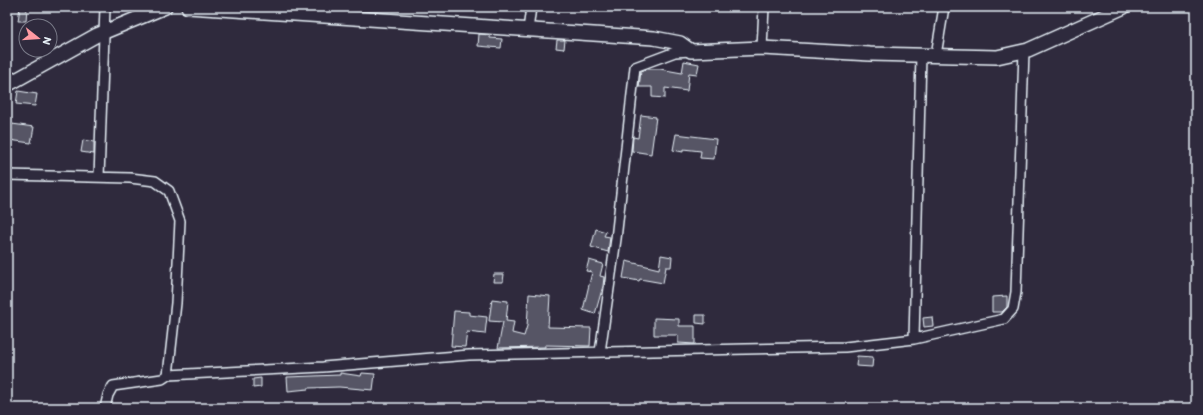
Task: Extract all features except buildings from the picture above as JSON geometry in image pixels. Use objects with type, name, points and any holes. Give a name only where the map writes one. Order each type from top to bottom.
[{"type":"street","points":[[99,176],[106,7]]},
{"type":"street","points":[[7,84],[105,32],[166,7]]},
{"type":"street","points":[[188,7],[654,38],[680,43],[690,51]]},
{"type":"street","points":[[528,30],[531,7]]},
{"type":"street","points":[[762,48],[764,7]]},
{"type":"street","points":[[936,55],[944,7]]},
{"type":"street","points":[[600,352],[616,239],[635,67],[676,52],[762,48],[997,57],[1024,51],[1124,7]]},
{"type":"street","points":[[105,408],[108,396],[113,386],[162,379],[168,375],[323,367],[469,355],[845,347],[914,338],[1004,319],[1013,309],[1016,292],[1024,51]]},
{"type":"street","points":[[914,338],[921,55]]},
{"type":"street","points":[[7,176],[99,176],[130,178],[155,181],[169,191],[180,221],[176,303],[168,375]]}]
